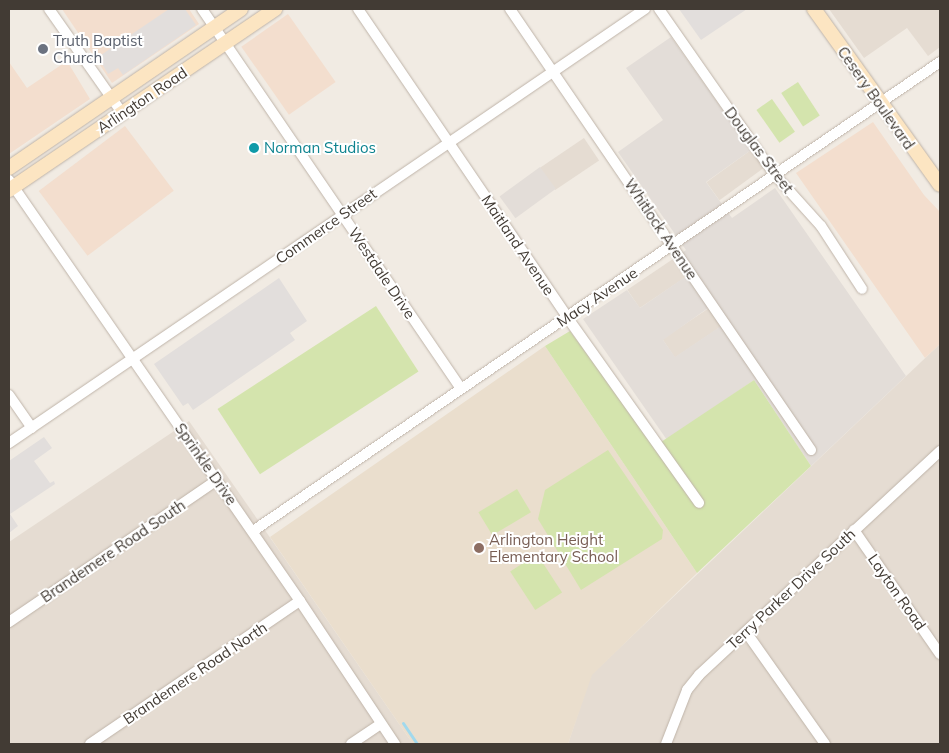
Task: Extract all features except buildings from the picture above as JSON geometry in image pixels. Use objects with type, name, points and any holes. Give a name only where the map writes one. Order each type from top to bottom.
[{"type":"main road","name":"Arlington Road","points":[[9,168],[241,9]]},
{"type":"main road","name":"Arlington Road","points":[[10,186],[122,114],[275,9]]},
{"type":"main road","name":"Cesery Boulevard","points":[[814,9],[940,185]]},
{"type":"street","points":[[49,9],[122,114]]},
{"type":"street","name":"Westdale Drive","points":[[202,9],[462,388]]},
{"type":"street","name":"Maitland Avenue","points":[[358,9],[567,317],[699,502]]},
{"type":"street","name":"Whitlock Avenue","points":[[510,9],[812,450]]},
{"type":"street","name":"Commerce Street","points":[[9,443],[447,142],[645,9]]},
{"type":"street","name":"Douglas Street","points":[[659,9],[774,175],[821,226],[862,289]]},
{"type":"street","name":"Macy Avenue","points":[[253,532],[940,62]]},
{"type":"street","name":"Sprinkle Drive","points":[[10,186],[253,532],[395,744]]},
{"type":"street","points":[[9,394],[32,428]]},
{"type":"street","name":"Terry Parker Drive South","points":[[666,744],[687,690],[699,675],[940,451]]},
{"type":"street","name":"Brandemere Road South","points":[[9,622],[217,480]]},
{"type":"street","name":"Layton Road","points":[[854,530],[940,654]]},
{"type":"street","name":"Brandemere Road North","points":[[90,744],[300,601]]},
{"type":"street","points":[[746,632],[825,744]]},
{"type":"street","points":[[351,744],[381,724]]},
{"type":"shaded area","points":[[62,9],[189,9],[199,24],[112,83]]},
{"type":"shaded area","points":[[169,9],[185,9],[196,25],[123,75],[118,68],[108,74],[98,57]]},
{"type":"shaded area","points":[[679,9],[747,9],[701,40]]},
{"type":"shaded area","points":[[829,9],[940,9],[940,47],[928,56],[907,28],[864,58]]},
{"type":"shaded area","points":[[288,14],[336,82],[289,115],[241,47]]},
{"type":"shaded area","points":[[671,37],[751,150],[706,182],[732,218],[775,188],[906,376],[811,466],[754,380],[667,440],[583,319],[627,290],[640,308],[685,277],[673,259],[686,250],[618,152],[663,120],[626,68]],"holes":[[[708,308],[721,326],[675,357],[663,340]]]},
{"type":"shaded area","points":[[67,61],[90,99],[9,154],[9,62],[27,88]]},
{"type":"shaded area","points":[[873,122],[924,195],[940,212],[940,344],[925,358],[796,173]]},
{"type":"shaded area","points":[[125,126],[174,191],[87,256],[39,191]]},
{"type":"shaded area","points":[[584,138],[599,160],[555,190],[540,168]]},
{"type":"shaded area","points":[[751,150],[764,168],[719,200],[707,182]]},
{"type":"shaded area","points":[[540,167],[556,189],[515,218],[500,196]]},
{"type":"shaded area","points":[[673,259],[685,277],[640,308],[627,290]]},
{"type":"shaded area","points":[[279,278],[307,321],[290,333],[295,340],[193,410],[188,403],[183,406],[154,364]]},
{"type":"shaded area","points":[[709,308],[721,326],[675,358],[663,339]]},
{"type":"shaded area","points":[[940,344],[940,744],[568,744],[591,675]]},
{"type":"shaded area","name":"Arlington Height Elementary School","points":[[545,346],[697,573],[592,675],[568,744],[413,744],[270,537]]},
{"type":"shaded area","points":[[189,421],[413,744],[9,744],[9,542]]},
{"type":"shaded area","points":[[44,437],[52,448],[34,461],[50,483],[54,481],[55,484],[10,514],[18,526],[9,533],[9,461]]},
{"type":"green space","points":[[798,82],[820,116],[803,126],[781,93]]},
{"type":"green space","points":[[772,99],[795,132],[779,143],[756,110]]},
{"type":"green space","points":[[376,306],[418,371],[260,474],[217,409]]},
{"type":"green space","points":[[570,331],[655,446],[754,380],[811,466],[697,573],[545,346]]},
{"type":"green space","points":[[608,450],[663,530],[662,539],[581,590],[538,519],[545,490]]},
{"type":"green space","points":[[517,489],[531,512],[492,535],[478,512]]},
{"type":"green space","points":[[537,554],[562,593],[535,610],[510,571]]},
{"type":"waterway","points":[[403,723],[417,744]]},
{"type":"place","name":"Truth Baptist Church","points":[[43,49]]},
{"type":"place","name":"Norman Studios","points":[[254,148]]},
{"type":"place","name":"Arlington Height Elementary School","points":[[479,548]]}]
